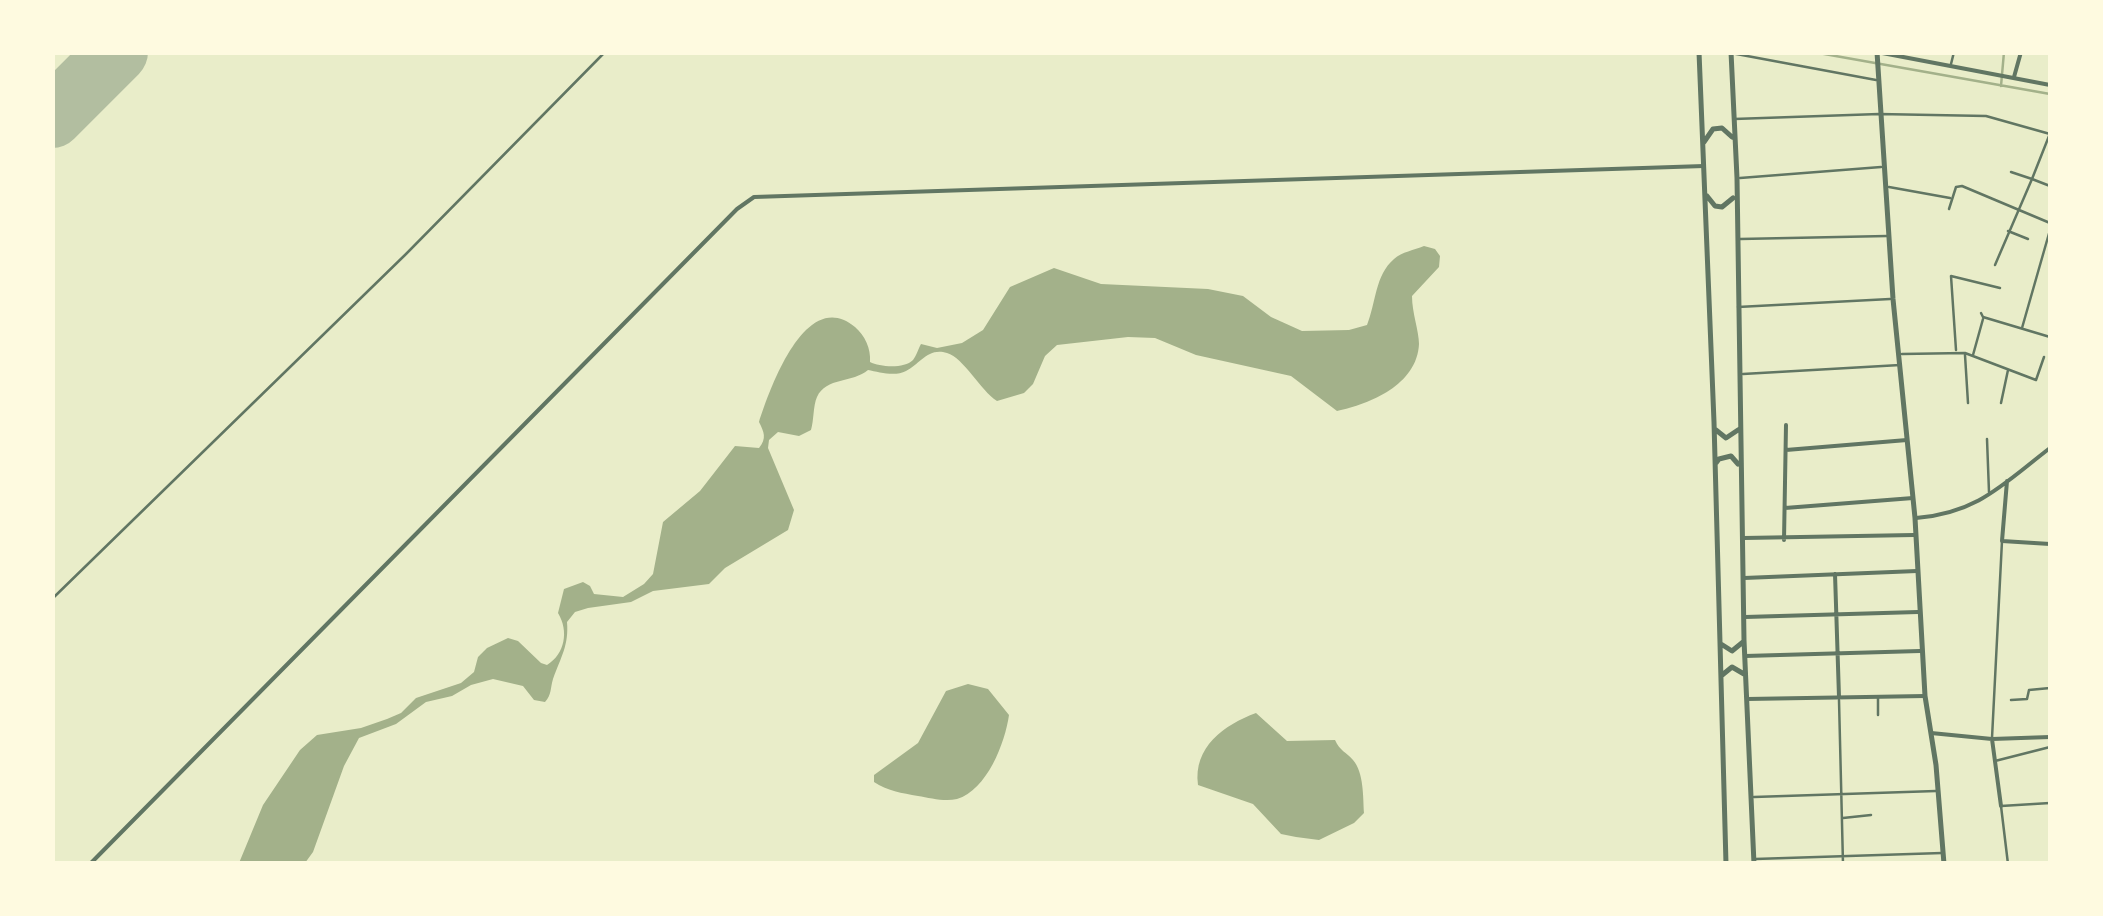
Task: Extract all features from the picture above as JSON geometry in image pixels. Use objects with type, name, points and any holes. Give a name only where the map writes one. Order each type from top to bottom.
[{"type":"street","points":[[1699,52],[1726,864]]},
{"type":"street","points":[[1944,864],[1918,612],[1913,498],[1888,236],[1877,52],[2050,86]]},
{"type":"street","points":[[2014,77],[2021,52]]},
{"type":"street","points":[[1731,53],[1737,178],[1744,640],[1754,861]]},
{"type":"street","points":[[1704,144],[1713,129],[1722,128],[1734,140]]},
{"type":"street","points":[[90,864],[737,209],[754,197],[1704,166]]},
{"type":"street","points":[[1705,194],[1715,206],[1722,206],[1735,196]]},
{"type":"street","points":[[1714,422],[1717,433],[1726,438],[1740,428]]},
{"type":"street","points":[[1784,540],[1786,425]]},
{"type":"street","points":[[1786,450],[1907,440]]},
{"type":"street","points":[[1914,518],[1946,516],[1971,507],[2050,448]]},
{"type":"street","points":[[1715,464],[1730,456],[1740,467]]},
{"type":"street","points":[[2007,481],[2002,541],[2050,544]]},
{"type":"street","points":[[1785,508],[1913,498]]},
{"type":"street","points":[[1744,538],[1914,535]]},
{"type":"street","points":[[1744,578],[1917,571]]},
{"type":"street","points":[[1835,574],[1839,697]]},
{"type":"street","points":[[1745,617],[1918,612]]},
{"type":"street","points":[[1719,641],[1732,651],[1744,640]]},
{"type":"street","points":[[1745,656],[1922,651]]},
{"type":"street","points":[[1720,677],[1732,667],[1746,676]]},
{"type":"street","points":[[1748,699],[1925,696]]},
{"type":"street","points":[[1931,733],[1992,739],[2050,737]]},
{"type":"street","points":[[1992,739],[2001,806]]},
{"type":"lane","points":[[52,599],[406,254],[605,52]]},
{"type":"lane","points":[[1951,66],[1954,52]]},
{"type":"lane","points":[[1731,53],[1877,77]]},
{"type":"lane","points":[[1732,119],[1879,114],[1986,116],[2050,134],[1995,264]]},
{"type":"lane","points":[[1737,178],[1883,167]]},
{"type":"lane","points":[[2011,172],[2050,186]]},
{"type":"lane","points":[[1884,186],[1952,198]]},
{"type":"lane","points":[[1949,208],[1956,187],[1962,186],[2050,223]]},
{"type":"lane","points":[[2022,328],[2050,230]]},
{"type":"lane","points":[[2008,231],[2028,239]]},
{"type":"lane","points":[[1736,240],[1888,236]]},
{"type":"lane","points":[[1956,352],[1951,276],[2000,288]]},
{"type":"lane","points":[[1737,307],[1894,299]]},
{"type":"lane","points":[[1973,356],[1982,315],[2050,336]]},
{"type":"lane","points":[[1964,353],[1968,404]]},
{"type":"lane","points":[[1900,354],[1964,353],[2036,380],[2044,356]]},
{"type":"lane","points":[[1739,374],[1902,365]]},
{"type":"lane","points":[[2001,403],[2009,368]]},
{"type":"lane","points":[[1987,439],[1989,494]]},
{"type":"lane","points":[[1992,739],[2002,541]]},
{"type":"lane","points":[[2011,700],[2027,698],[2028,690],[2050,688]]},
{"type":"lane","points":[[1878,696],[1878,715]]},
{"type":"lane","points":[[1839,697],[1843,864]]},
{"type":"lane","points":[[1994,761],[2050,747]]},
{"type":"lane","points":[[1751,797],[1938,791]]},
{"type":"lane","points":[[2008,864],[2001,806],[2050,803]]},
{"type":"lane","points":[[1842,818],[1871,816]]},
{"type":"lane","points":[[1754,861],[1944,853]]},
{"type":"shaded area","points":[[1424,246],[1435,249],[1440,256],[1439,267],[1412,296],[1419,344],[1410,371],[1377,398],[1337,411],[1291,376],[1196,355],[1155,338],[1057,345],[1045,356],[1033,384],[1024,393],[997,401],[960,361],[940,352],[929,354],[902,373],[868,370],[827,386],[816,401],[811,430],[799,436],[778,432],[769,440],[768,448],[794,510],[788,530],[725,568],[709,584],[653,591],[631,602],[575,612],[567,622],[566,644],[545,702],[534,700],[523,686],[493,679],[426,702],[396,724],[359,738],[305,863],[239,863],[263,805],[300,750],[317,735],[387,719],[401,713],[416,698],[461,683],[474,672],[478,657],[487,648],[508,638],[518,641],[547,665],[558,655],[563,642],[558,613],[564,589],[583,582],[594,594],[623,597],[644,584],[653,574],[663,522],[700,491],[735,446],[759,448],[762,444],[764,435],[759,422],[781,366],[806,330],[821,320],[837,318],[855,327],[867,343],[870,362],[904,365],[913,360],[921,344],[937,348],[962,343],[983,330],[1010,287],[1054,268],[1101,284],[1208,289],[1243,296],[1271,317],[1302,331],[1349,330],[1367,325],[1379,281],[1394,259]]},
{"type":"shaded area","points":[[968,684],[988,689],[1009,715],[999,752],[977,786],[957,799],[943,800],[895,791],[874,782],[874,775],[918,743],[946,691]]},
{"type":"shaded area","points":[[1256,713],[1287,741],[1335,740],[1353,760],[1361,778],[1364,813],[1354,823],[1319,840],[1281,834],[1253,804],[1198,785],[1200,759],[1213,739]]},
{"type":"waterway","points":[[1813,52],[2050,94]]},
{"type":"waterway","points":[[2001,86],[2004,52]]},
{"type":"runway","points":[[52,117],[117,52]]}]
